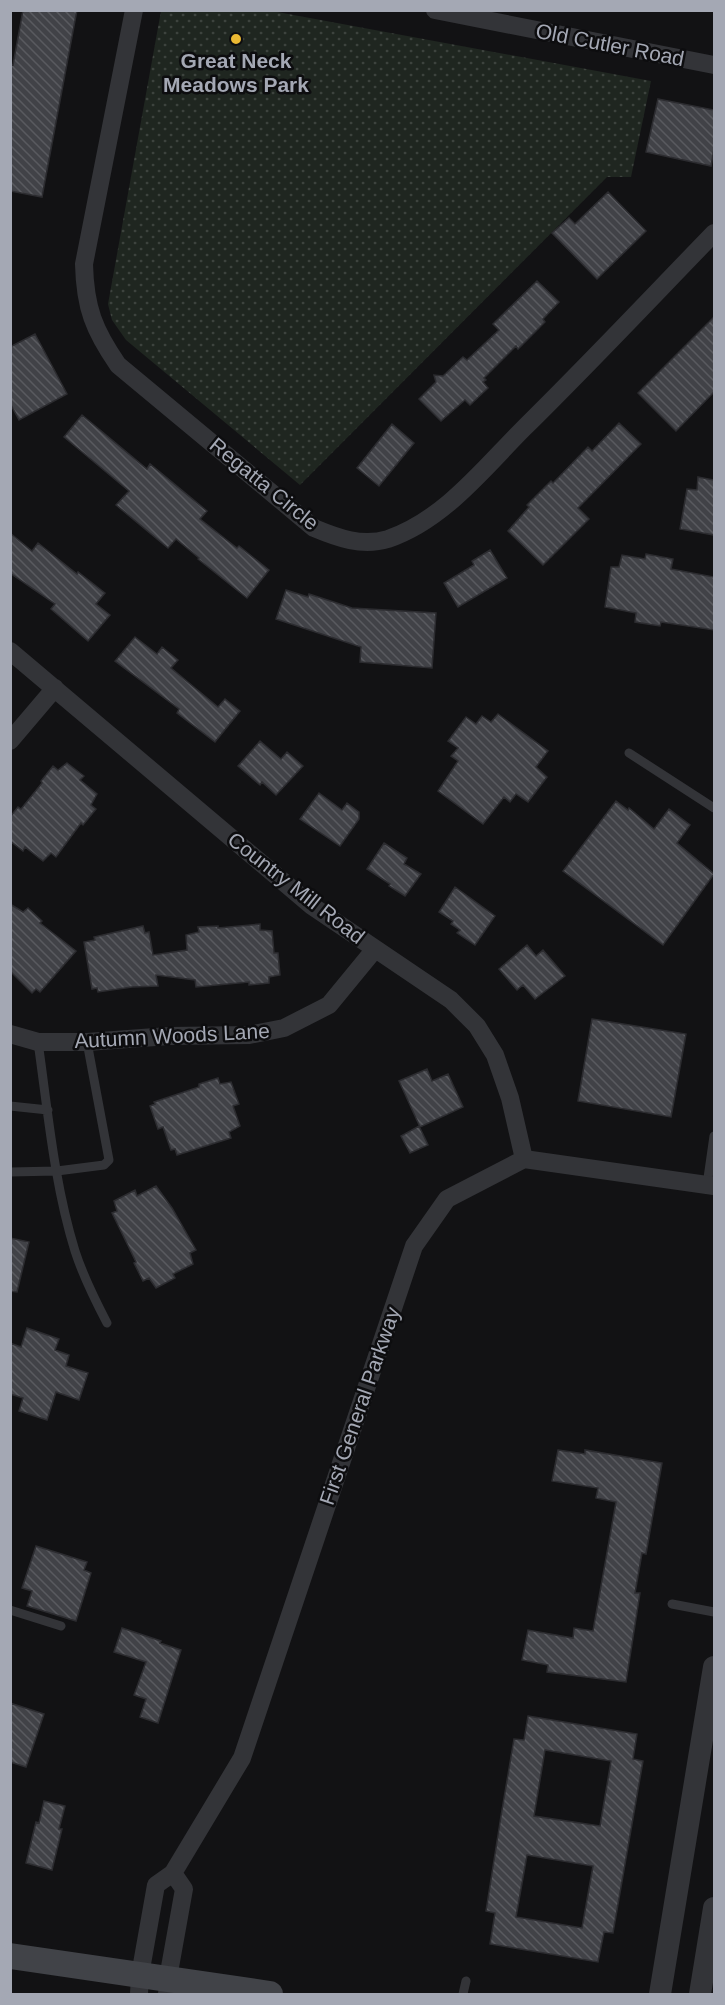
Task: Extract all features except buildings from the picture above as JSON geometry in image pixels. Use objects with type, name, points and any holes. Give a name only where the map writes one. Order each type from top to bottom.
[{"type":"main road","points":[[10,1956],[140,1985],[270,1995]]},
{"type":"street","name":"Regatta Circle","points":[[134,10],[84,264],[84,290],[91,318],[100,339],[118,365],[314,528],[336,537],[362,543],[387,539],[411,529],[447,505],[714,233]]},
{"type":"street","name":"Old Cutler Road","points":[[435,10],[714,65]]},
{"type":"street","name":"Country Mill Road","points":[[10,651],[312,906],[451,1000],[477,1026],[495,1055],[510,1098],[524,1159]]},
{"type":"street","points":[[10,741],[55,688]]},
{"type":"street","name":"Autumn Woods Lane","points":[[10,1035],[38,1042],[87,1042],[169,1036],[249,1035],[285,1028],[329,1005],[375,949]]},
{"type":"street","points":[[524,1159],[711,1185]]},
{"type":"street","name":"First General Parkway","points":[[140,1985],[156,1885],[173,1873],[242,1758],[414,1246],[447,1199],[524,1159]]},
{"type":"street","points":[[660,1995],[714,1667]]},
{"type":"street","points":[[168,1987],[184,1889],[173,1873]]},
{"type":"street","points":[[700,1995],[714,1908]]},
{"type":"lane","points":[[629,753],[714,808]]},
{"type":"lane","points":[[38,1042],[63,1208],[76,1254],[107,1323]]},
{"type":"lane","points":[[10,1172],[57,1171],[104,1165],[109,1160],[87,1042]]},
{"type":"lane","points":[[10,1106],[48,1110]]},
{"type":"lane","points":[[711,1185],[714,1136]]},
{"type":"lane","points":[[672,1604],[714,1612]]},
{"type":"lane","points":[[10,1610],[61,1626]]},
{"type":"lane","points":[[464,1995],[466,1982]]},
{"type":"shaded area","points":[[161,11],[272,11],[651,81],[631,177],[607,177],[300,485],[126,340],[112,320],[108,304]]},
{"type":"place","name":"Great Neck Meadows Park","points":[[236,39]]}]
